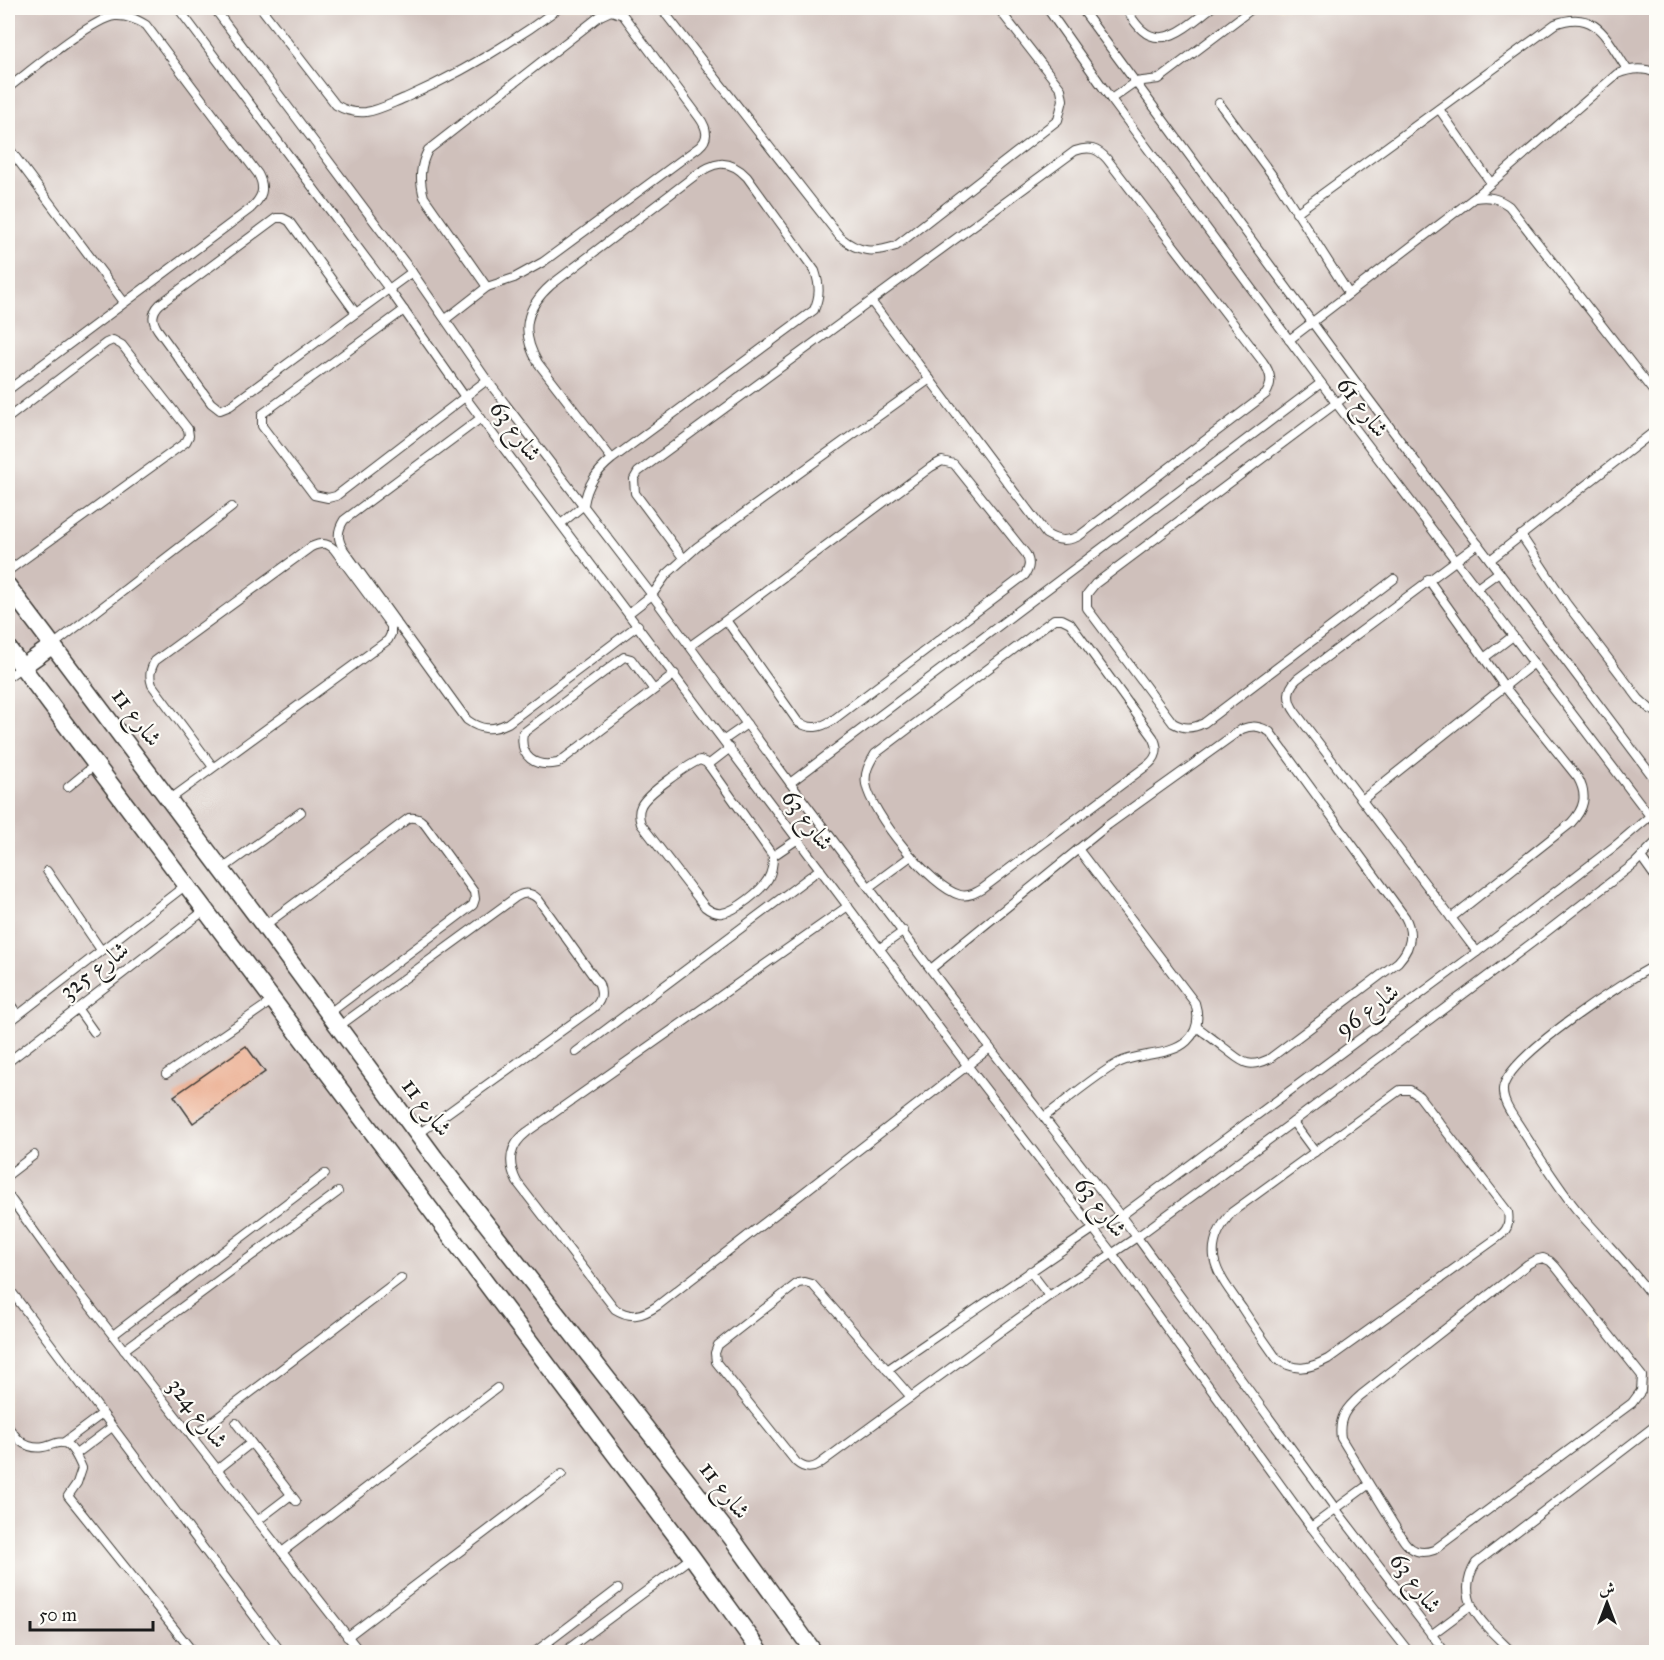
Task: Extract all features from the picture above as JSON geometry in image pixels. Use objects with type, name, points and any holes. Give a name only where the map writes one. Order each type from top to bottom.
[{"type":"street","name":"شارع 11","points":[[8,585],[264,926],[417,1135],[731,1537],[814,1653]]},
{"type":"street","points":[[22,667],[53,645]]},
{"type":"street","points":[[8,648],[692,1557],[761,1653]]},
{"type":"lane","points":[[8,11],[12,8]]},
{"type":"lane","name":"شارع 63","points":[[178,8],[389,289],[465,397],[629,612],[967,1065],[1112,1253],[1311,1527],[1410,1653]]},
{"type":"lane","name":"شارع 63","points":[[214,8],[412,272],[487,380],[652,595],[790,783],[932,968],[990,1048],[1137,1237],[1335,1508],[1445,1653]]},
{"type":"lane","points":[[261,8],[336,105],[354,112],[375,111],[434,85],[483,58],[559,8]]},
{"type":"lane","points":[[660,8],[840,237],[850,246],[865,251],[881,251],[896,246],[1058,120],[1063,100],[1061,90],[998,8]]},
{"type":"lane","name":"شارع 61","points":[[1047,8],[1111,99],[1336,403],[1534,663],[1655,817]]},
{"type":"lane","name":"شارع 61","points":[[1081,8],[1359,386],[1656,781]]},
{"type":"lane","points":[[1125,8],[1142,30],[1151,36],[1161,38],[1180,31],[1211,8]]},
{"type":"lane","points":[[1111,99],[1135,82],[1159,79],[1252,8]]},
{"type":"lane","points":[[446,319],[487,287],[514,278],[543,262],[699,147],[705,139],[706,128],[703,123],[623,15],[618,12],[611,11],[600,16],[428,150],[425,155],[420,173],[424,197],[487,287]]},
{"type":"lane","points":[[8,88],[96,22],[116,16],[137,19],[146,25],[263,183],[262,194],[257,202],[8,390]]},
{"type":"lane","points":[[1296,213],[1545,29],[1566,20],[1588,21],[1598,26],[1627,69]]},
{"type":"lane","points":[[1289,340],[1474,198],[1608,80],[1627,69],[1641,68],[1656,73]]},
{"type":"lane","points":[[1219,104],[1278,183],[1349,294]]},
{"type":"lane","points":[[1439,109],[1491,183]]},
{"type":"lane","points":[[8,147],[124,302]]},
{"type":"lane","points":[[684,559],[634,494],[634,479],[638,472],[871,300],[1075,150],[1084,147],[1101,152],[1107,159],[1263,362],[1271,381],[1266,394],[1079,536],[1062,541],[1047,534],[871,300]]},
{"type":"lane","points":[[562,523],[584,505],[586,492],[601,468],[814,310],[817,304],[820,284],[816,272],[739,168],[728,164],[715,164],[704,168],[551,285],[540,294],[532,307],[527,328],[530,350],[612,459]]},
{"type":"lane","points":[[1474,198],[1487,196],[1499,199],[1509,206],[1656,395]]},
{"type":"lane","points":[[356,313],[294,228],[283,218],[276,218],[160,304],[155,309],[153,324],[212,403],[220,410],[230,406],[412,272]]},
{"type":"lane","points":[[404,310],[267,408],[261,418],[262,426],[314,495],[328,498],[336,496],[487,380]]},
{"type":"lane","points":[[8,417],[112,340],[122,345],[188,429],[189,436],[186,442],[8,571]]},
{"type":"lane","points":[[629,612],[652,595],[667,574],[684,559],[930,378]]},
{"type":"lane","points":[[790,783],[1321,383]]},
{"type":"lane","points":[[1359,386],[1095,584],[1087,594],[1087,608],[1173,723],[1183,728],[1194,728],[1204,723],[1394,579]]},
{"type":"lane","points":[[481,418],[344,520],[338,535],[339,543],[466,720],[487,729],[498,728],[508,723],[638,625]]},
{"type":"lane","points":[[1490,560],[1656,430]]},
{"type":"lane","points":[[690,646],[942,461],[954,464],[1026,554],[1029,561],[1029,568],[1025,575],[833,720],[815,728],[806,727],[798,722],[726,620]]},
{"type":"lane","points":[[53,645],[232,507]]},
{"type":"lane","points":[[1521,535],[1566,603],[1639,699],[1656,712]]},
{"type":"lane","points":[[169,800],[388,640],[391,627],[387,620],[328,544],[319,543],[311,547],[155,661],[151,668],[152,685],[213,767]]},
{"type":"lane","points":[[1477,952],[1292,708],[1288,695],[1289,689],[1297,679],[1428,579],[1478,544]]},
{"type":"lane","points":[[1477,588],[1499,572]]},
{"type":"lane","points":[[1428,579],[1504,686],[1578,778],[1585,796],[1583,806],[1571,823],[1450,918]]},
{"type":"lane","points":[[1054,619],[1062,619],[1070,623],[1153,737],[1157,744],[1154,759],[973,894],[963,896],[947,888],[930,876],[911,856],[877,809],[868,792],[866,772],[869,762],[875,754],[1047,623],[1054,619]]},
{"type":"lane","points":[[1484,658],[1514,636]]},
{"type":"lane","points":[[654,690],[631,659],[624,657],[524,733],[522,742],[524,751],[538,764],[558,763],[654,690],[675,674]]},
{"type":"lane","points":[[1362,800],[1534,663]]},
{"type":"lane","points":[[8,677],[22,667]]},
{"type":"lane","points":[[708,765],[747,724]]},
{"type":"lane","points":[[932,968],[1078,849],[1242,729],[1251,726],[1261,727],[1270,732],[1276,740],[1409,926],[1410,945],[1398,962],[1261,1063],[1242,1062],[1197,1027]]},
{"type":"lane","points":[[703,760],[773,856],[773,868],[762,887],[730,910],[721,913],[712,912],[699,900],[641,824],[639,811],[646,799],[696,761],[703,760]]},
{"type":"lane","points":[[68,787],[97,764]]},
{"type":"lane","points":[[221,870],[301,812]]},
{"type":"lane","name":"شارع 96","points":[[1655,817],[1121,1216],[1093,1229],[887,1370],[812,1284],[805,1282],[798,1283],[718,1345],[715,1353],[716,1362],[796,1462],[805,1468],[814,1468],[1049,1296],[1137,1237],[1293,1122],[1541,936],[1641,857],[1656,842]]},
{"type":"lane","points":[[264,926],[409,818],[422,820],[474,892],[473,905],[333,1020]]},
{"type":"lane","points":[[773,856],[798,839]]},
{"type":"lane","points":[[1044,1117],[1119,1062],[1174,1049],[1188,1040],[1197,1027],[1199,1015],[1195,1003],[1078,849]]},
{"type":"lane","points":[[869,887],[911,856]]},
{"type":"lane","points":[[1641,857],[1656,878]]},
{"type":"lane","points":[[576,1052],[820,869]]},
{"type":"lane","points":[[47,871],[101,950]]},
{"type":"lane","name":"شارع 325","points":[[8,1023],[186,885]]},
{"type":"lane","points":[[333,1020],[516,897],[530,894],[538,899],[599,984],[602,995],[600,1001],[417,1135]]},
{"type":"lane","points":[[848,906],[526,1132],[512,1149],[511,1172],[517,1182],[615,1309],[631,1316],[640,1315],[657,1305],[990,1048]]},
{"type":"lane","name":"شارع 325","points":[[8,1062],[205,910]]},
{"type":"lane","points":[[880,948],[904,931]]},
{"type":"lane","points":[[1656,965],[1558,1029],[1533,1050],[1506,1080],[1503,1096],[1541,1160],[1575,1208],[1644,1284],[1656,1302]]},
{"type":"lane","points":[[8,1000],[18,1015]]},
{"type":"lane","points":[[166,1074],[272,1001]]},
{"type":"lane","points":[[77,1008],[94,1032]]},
{"type":"lane","points":[[1400,1090],[1410,1090],[1419,1096],[1508,1212],[1509,1223],[1505,1232],[1329,1359],[1307,1368],[1296,1368],[1277,1359],[1218,1274],[1214,1252],[1219,1230],[1232,1212],[1315,1152],[1390,1095],[1400,1090]]},
{"type":"lane","points":[[1293,1122],[1315,1152]]},
{"type":"lane","points":[[8,1175],[34,1155]]},
{"type":"lane","points":[[113,1335],[325,1174]]},
{"type":"lane","points":[[124,1350],[338,1192]]},
{"type":"lane","name":"شارع 324","points":[[8,1195],[124,1350],[360,1653]]},
{"type":"lane","points":[[1543,1258],[1556,1266],[1642,1376],[1641,1391],[1632,1403],[1434,1551],[1419,1552],[1406,1544],[1368,1485],[1341,1438],[1340,1425],[1343,1413],[1361,1395],[1535,1260],[1543,1258]]},
{"type":"lane","points":[[1030,1271],[1049,1296]]},
{"type":"lane","points":[[192,1437],[401,1278]]},
{"type":"lane","points":[[8,1287],[281,1653]]},
{"type":"lane","points":[[887,1370],[911,1397]]},
{"type":"lane","points":[[282,1552],[497,1388]]},
{"type":"lane","points":[[63,1443],[102,1414]]},
{"type":"lane","points":[[236,1423],[293,1498],[257,1521]]},
{"type":"lane","points":[[1512,1653],[1470,1606],[1467,1584],[1476,1563],[1656,1425]]},
{"type":"lane","points":[[8,1427],[21,1442],[28,1446],[63,1443],[71,1447],[81,1468],[77,1484],[68,1496],[193,1653]]},
{"type":"lane","points":[[76,1454],[112,1427]]},
{"type":"lane","points":[[217,1470],[252,1443]]},
{"type":"lane","points":[[347,1637],[562,1474]]},
{"type":"lane","points":[[1311,1527],[1368,1485]]},
{"type":"lane","points":[[564,1653],[692,1557]]},
{"type":"lane","points":[[534,1653],[618,1589]]},
{"type":"lane","points":[[1431,1635],[1470,1606]]},
{"type":"shaded area","points":[[8,8],[1656,8],[1656,1652],[8,1652]]},
{"type":"building","points":[[246,1046],[265,1072],[193,1123],[174,1096]]}]
